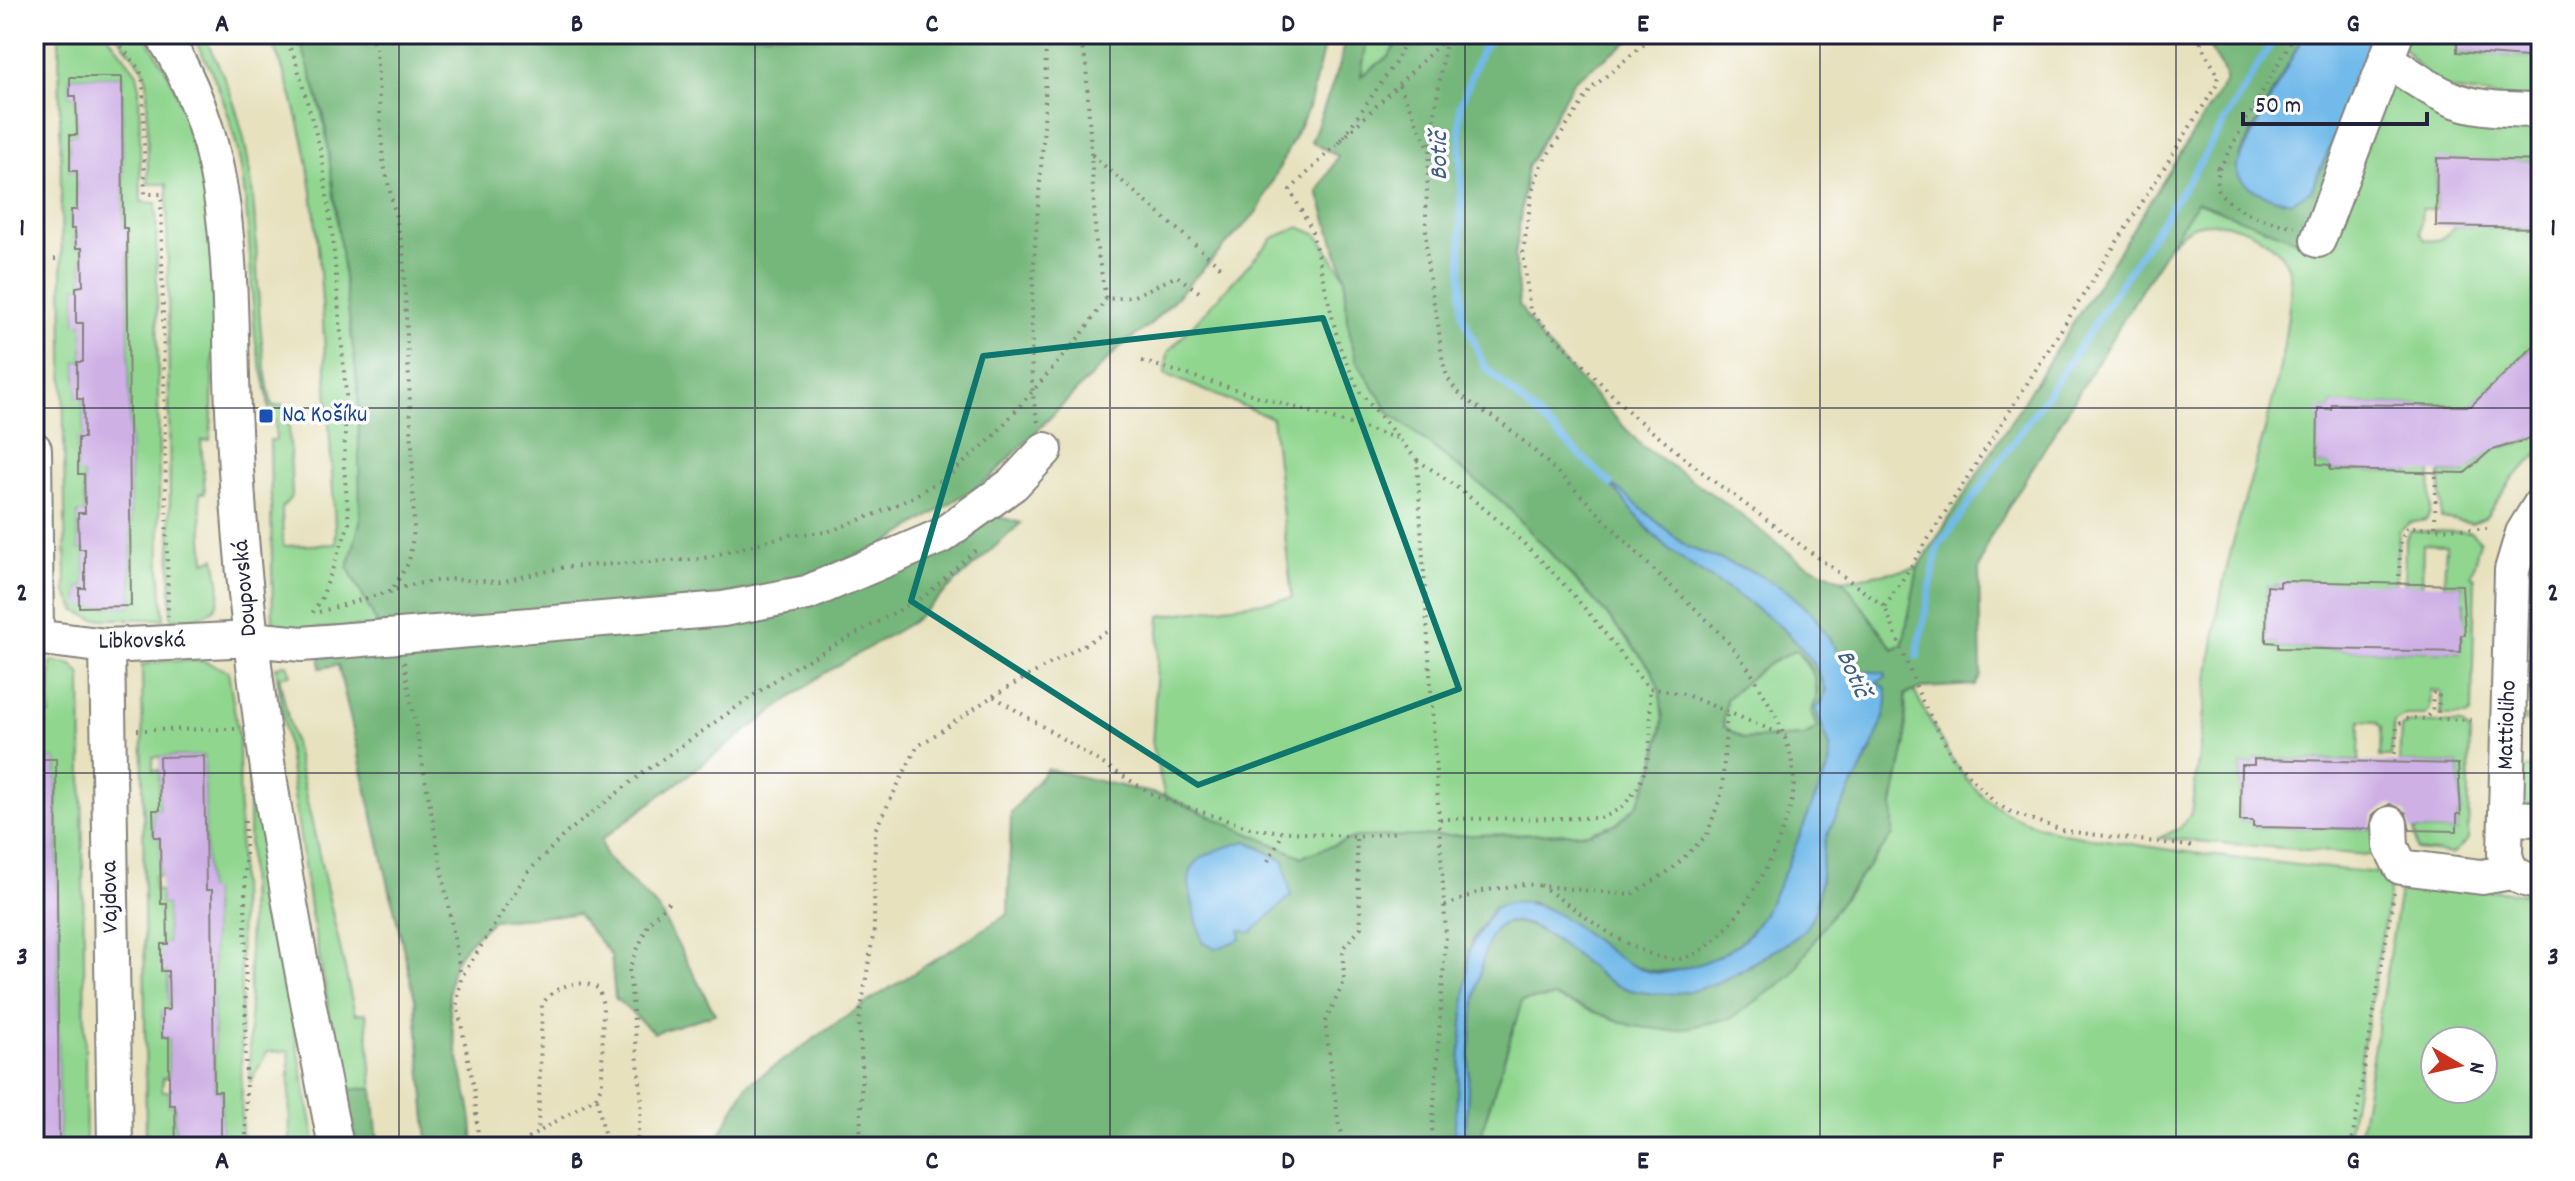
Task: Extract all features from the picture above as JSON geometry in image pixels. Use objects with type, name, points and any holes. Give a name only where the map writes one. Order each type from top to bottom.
[{"type":"street","name":"Doupovská","points":[[162,34],[199,102],[217,159],[223,204],[235,470],[251,639],[291,915],[336,1147]]},
{"type":"street","points":[[2320,232],[2391,46],[2432,91],[2467,107],[2541,110]]},
{"type":"street","points":[[34,449],[35,636]]},
{"type":"street","name":"Libkovská","points":[[35,636],[107,646],[251,639],[302,644],[391,634],[723,609],[807,593],[941,536],[1013,484],[1045,450]]},
{"type":"street","name":"Mattioliho","points":[[2526,877],[2505,853],[2526,613],[2514,560],[2535,523]]},
{"type":"street","name":"Vajdova","points":[[107,646],[115,1147]]},
{"type":"street","points":[[2506,818],[2541,819]]},
{"type":"street","points":[[2390,824],[2391,847],[2401,867],[2482,877],[2526,877]]},
{"type":"path","points":[[111,34],[140,70],[145,194],[161,194],[169,642]]},
{"type":"path","points":[[283,34],[295,58],[321,152],[333,240],[346,395],[344,467],[349,524],[321,600],[307,620],[323,610],[389,594],[415,584],[450,579],[500,582],[565,567],[701,559],[789,535],[827,532],[911,498],[953,472],[992,438],[1031,396],[1106,299],[1096,243],[1086,62],[1078,34]]},
{"type":"path","points":[[368,34],[376,49],[383,160],[403,249],[409,355],[414,529],[409,562],[389,594]]},
{"type":"path","points":[[1045,34],[1046,74],[1033,291],[1031,396],[1045,450]]},
{"type":"path","points":[[1336,148],[1357,113],[1395,63],[1409,34]]},
{"type":"path","points":[[1656,34],[1592,88],[1541,165],[1532,192],[1523,252],[1530,311],[1632,415],[1707,476],[1885,607],[1921,699],[1947,746],[1977,787],[1995,803],[2013,813],[2065,831],[2197,847]]},
{"type":"path","points":[[1885,607],[2216,86],[2218,75],[2201,45],[2200,34]]},
{"type":"path","points":[[2295,34],[2218,168],[2215,179],[2218,192],[2246,212],[2281,225],[2320,232]]},
{"type":"path","points":[[1440,819],[1601,818],[1618,812],[1633,797],[1644,773],[1652,731],[1649,688],[1590,615],[1507,527],[1458,486],[1417,460],[1359,391],[1348,367],[1311,228],[1290,190],[1448,36]]},
{"type":"path","points":[[1448,36],[1430,149],[1427,261],[1447,376],[1472,406],[1505,425],[1567,483],[1728,643],[1752,673],[1786,736],[1793,793],[1781,833],[1740,913],[1721,937],[1702,950],[1676,959],[1647,952],[1540,885]]},
{"type":"path","points":[[1399,85],[1430,149]]},
{"type":"path","points":[[1092,155],[1223,269]]},
{"type":"path","points":[[1106,299],[1132,297],[1177,276],[1202,294]]},
{"type":"path","points":[[1142,361],[1396,438]]},
{"type":"path","points":[[1417,460],[1445,906],[1431,1147]]},
{"type":"path","points":[[2435,526],[2436,473]]},
{"type":"path","points":[[2399,584],[2402,533],[2414,526],[2487,529]]},
{"type":"path","points":[[461,978],[527,873],[565,834],[644,772],[791,669],[925,596],[982,545]]},
{"type":"path","points":[[860,1147],[862,1066],[859,1021],[874,930],[875,830],[917,747],[993,696],[1110,630]]},
{"type":"path","points":[[391,634],[408,677],[419,761],[461,978],[457,1004],[474,1088],[479,1147]]},
{"type":"path","points":[[1649,688],[1684,694],[1786,736]]},
{"type":"path","points":[[2426,719],[2432,712],[2433,693],[2439,693],[2438,719]]},
{"type":"path","points":[[993,696],[1157,797],[1253,829],[1356,837],[1399,832]]},
{"type":"path","points":[[1445,906],[1482,891],[1540,885],[1631,895],[1672,869],[1707,835],[1722,792],[1727,711]]},
{"type":"path","points":[[2394,762],[2397,725],[2408,718],[2475,720]]},
{"type":"path","points":[[137,730],[241,729]]},
{"type":"path","points":[[245,813],[246,1147]]},
{"type":"path","points":[[1268,861],[1283,833]]},
{"type":"path","points":[[1348,1147],[1339,1126],[1325,1022],[1344,982],[1343,948],[1361,927],[1356,837]]},
{"type":"path","points":[[2351,1147],[2396,878]]},
{"type":"path","points":[[636,1147],[642,1103],[629,969],[649,922],[670,901]]},
{"type":"path","points":[[514,1147],[538,1133],[596,1097],[602,1084],[603,1005],[599,989],[592,984],[561,987],[549,994],[542,1005],[538,1133]]},
{"type":"path","points":[[596,1097],[607,1147]]},
{"type":"highlighted area","points":[[1323,318],[1459,689],[1198,785],[911,601],[983,356]]},
{"type":"green space","points":[[59,34],[107,34],[137,73],[141,202],[156,203],[160,570],[164,619],[94,619],[76,611],[66,592]],"holes":[[[70,77],[122,77],[123,228],[127,229],[131,606],[79,606],[79,588],[85,588],[85,549],[79,549],[78,513],[85,513],[84,474],[78,473],[78,438],[84,438],[83,399],[77,398],[77,362],[83,362],[83,323],[76,322],[76,287],[83,286],[82,248],[76,247],[75,229],[71,228],[71,211],[77,210],[77,171],[70,171],[70,135],[77,135],[76,96],[70,96]]]},
{"type":"green space","points":[[116,34],[143,34],[169,76],[188,121],[201,168],[208,217],[212,267],[212,415],[210,440],[201,441],[205,493],[200,493],[200,500],[205,562],[215,558],[220,587],[216,606],[210,612],[188,618],[171,619],[167,184],[148,184],[147,81],[143,68]]},
{"type":"green space","points":[[191,34],[202,34],[226,82],[241,128],[250,173],[259,309],[272,406],[288,405],[292,496],[282,508],[283,546],[336,544],[319,260],[311,182],[295,107],[268,34],[298,34],[309,66],[325,130],[336,196],[359,408],[362,494],[357,539],[348,568],[379,627],[286,629],[273,622],[270,440],[276,440],[275,420],[269,419],[268,398],[255,335],[243,180],[226,107]]},
{"type":"green space","points":[[298,34],[1327,34],[1309,107],[1258,211],[1149,326],[1120,347],[989,479],[882,546],[780,585],[681,601],[379,627],[348,568],[360,522],[358,389],[324,116]]},
{"type":"green space","points":[[1345,34],[1368,34],[1361,76],[1388,57],[1403,34],[1639,34],[1574,80],[1527,167],[1515,256],[1519,305],[1540,338],[1642,446],[1728,505],[1800,561],[1843,580],[1893,649],[1903,644],[1918,568],[2225,83],[2223,70],[2210,47],[2207,34],[2304,34],[2239,156],[2311,190],[2381,34],[2309,245],[2197,202],[1989,539],[1979,570],[1981,676],[1975,685],[1921,688],[1905,695],[1906,741],[1893,804],[1893,835],[1833,912],[1791,976],[1732,1018],[1672,1031],[1633,1026],[1554,997],[1522,1001],[1483,1127],[1483,1147],[1465,1147],[1474,1001],[1485,948],[1493,932],[1506,923],[1522,924],[1558,942],[1609,980],[1639,991],[1674,993],[1723,980],[1787,943],[1811,920],[1818,898],[1828,829],[1872,750],[1855,678],[1812,613],[1753,572],[1687,547],[1613,485],[1661,543],[1780,626],[1815,666],[1826,690],[1821,704],[1815,708],[1830,747],[1829,768],[1771,900],[1749,934],[1736,945],[1691,967],[1672,971],[1646,970],[1610,955],[1544,907],[1531,902],[1494,908],[1472,941],[1453,1147],[713,1147],[747,1085],[869,1001],[1008,914],[1011,813],[1047,769],[1165,796],[1302,857],[1356,837],[1589,833],[1618,823],[1637,805],[1654,770],[1663,720],[1660,692],[1652,670],[1603,610],[1504,503],[1389,412],[1356,360],[1347,320],[1345,277],[1318,192],[1338,156],[1311,142],[1340,64]],"holes":[[[1796,650],[1817,686],[1811,711],[1817,729],[1804,736],[1744,739],[1723,726],[1726,699],[1763,667]]]},
{"type":"green space","points":[[1368,34],[1403,34],[1388,57],[1360,76]]},
{"type":"green space","points":[[2402,34],[2457,34],[2457,52],[2541,58],[2541,103],[2438,88],[2399,44]]},
{"type":"green space","points":[[2388,81],[2541,118],[2541,161],[2437,159],[2436,209],[2422,209],[2420,233],[2425,240],[2438,240],[2454,226],[2541,228],[2541,339],[2471,406],[2332,404],[2331,409],[2319,409],[2318,464],[2330,465],[2330,470],[2411,472],[2411,467],[2431,467],[2430,513],[2426,520],[2409,523],[2399,531],[2395,584],[2267,586],[2266,642],[2278,643],[2279,648],[2460,652],[2465,603],[2462,602],[2462,585],[2444,585],[2446,545],[2423,544],[2422,590],[2404,584],[2405,541],[2411,531],[2471,532],[2480,541],[2471,576],[2475,577],[2472,712],[2468,716],[2441,716],[2441,691],[2431,690],[2430,709],[2426,715],[2406,715],[2394,722],[2391,757],[2380,757],[2381,727],[2376,722],[2360,721],[2359,761],[2255,759],[2254,765],[2241,765],[2240,821],[2253,821],[2253,827],[2380,829],[2379,856],[2159,838],[2180,828],[2191,813],[2222,590],[2274,396],[2290,289],[2286,263],[2278,251],[2266,241],[2237,227],[2206,223],[2193,226],[2169,245],[2197,202]]},
{"type":"green space","points":[[1299,227],[1318,235],[1345,277],[1347,320],[1389,412],[1504,503],[1603,610],[1652,670],[1660,692],[1663,720],[1654,770],[1637,806],[1618,823],[1589,833],[1356,837],[1302,857],[1165,796],[1152,746],[1160,616],[1292,598],[1272,418],[1165,374],[1168,352],[1273,238]]},
{"type":"green space","points":[[2541,433],[2541,452],[2512,479],[2485,518],[2472,523],[2441,518],[2440,473],[2465,473],[2466,467],[2472,467],[2492,448],[2521,444]]},
{"type":"green space","points":[[989,514],[1021,523],[912,622],[820,676],[601,840],[606,857],[658,908],[715,1014],[654,1033],[615,998],[611,955],[577,914],[493,920],[461,951],[451,976],[451,1024],[468,1100],[473,1147],[357,1147],[344,1090],[373,1088],[378,1145],[428,1142],[415,999],[338,665],[320,668],[320,657],[686,619]]},
{"type":"green space","points":[[1918,568],[1903,644],[1893,649],[1843,580]]},
{"type":"green space","points":[[2527,621],[2541,621],[2541,695],[2526,695],[2521,690],[2540,690],[2540,643],[2527,643]]},
{"type":"green space","points":[[1796,650],[1816,679],[1817,729],[1804,736],[1744,739],[1723,726],[1726,699],[1763,667]]},
{"type":"green space","points":[[51,661],[72,665],[81,675],[86,1147],[59,1147],[56,759],[34,759],[34,715],[50,715]]},
{"type":"green space","points":[[165,661],[204,661],[228,671],[239,739],[242,1147],[221,1147],[221,1091],[214,1091],[212,891],[206,890],[204,756],[153,757],[153,770],[159,770],[160,810],[153,810],[154,836],[160,837],[161,876],[154,876],[154,890],[161,891],[161,904],[167,904],[168,944],[161,944],[168,971],[169,1010],[162,1011],[162,1037],[169,1037],[169,1077],[163,1078],[162,1091],[169,1091],[169,1105],[175,1105],[176,1144],[146,1147],[142,665]]},
{"type":"green space","points":[[287,664],[291,674],[279,677],[355,1014],[366,1013],[373,1088],[344,1090],[310,907],[276,667]]},
{"type":"green space","points":[[1914,691],[1968,781],[1993,804],[2027,822],[2082,836],[2168,850],[2379,873],[2380,876],[2392,877],[2346,1147],[1483,1147],[1483,1127],[1522,1001],[1554,997],[1633,1026],[1791,976],[1833,912],[1893,835],[1893,804],[1906,741],[1905,695]]},
{"type":"green space","points":[[2524,717],[2541,717],[2541,805],[2522,805],[2522,769],[2538,768],[2540,722],[2521,721]]},
{"type":"green space","points":[[2411,722],[2461,724],[2470,731],[2468,840],[2452,854],[2416,850],[2414,830],[2457,831],[2457,814],[2461,813],[2458,764],[2399,763],[2401,727]]},
{"type":"green space","points":[[249,754],[279,947],[316,1147],[290,1147],[289,1051],[267,1052],[250,1083]]},
{"type":"green space","points":[[2402,879],[2541,896],[2541,1147],[2357,1147]]},
{"type":"water","points":[[2304,34],[2381,34],[2311,190],[2292,202],[2249,187],[2242,181],[2236,166]]},
{"type":"water","points":[[1607,480],[1687,547],[1753,572],[1787,591],[1812,613],[1855,678],[1866,671],[1885,673],[1886,677],[1876,683],[1885,687],[1885,711],[1874,743],[1826,837],[1818,899],[1810,921],[1793,939],[1738,972],[1690,991],[1639,992],[1608,981],[1547,934],[1531,926],[1516,922],[1502,924],[1491,936],[1477,991],[1465,1147],[1453,1147],[1469,950],[1494,908],[1515,902],[1536,905],[1574,925],[1611,953],[1650,972],[1671,972],[1708,961],[1738,944],[1761,917],[1782,877],[1829,768],[1830,747],[1815,708],[1821,704],[1826,690],[1798,644],[1758,609],[1669,549]]},
{"type":"water","points":[[1247,841],[1284,861],[1291,896],[1251,933],[1240,930],[1241,939],[1216,949],[1202,942],[1189,886],[1190,874],[1195,864],[1205,856]]},
{"type":"building","points":[[2457,34],[2541,34],[2541,58],[2457,52]]},
{"type":"building","points":[[70,77],[122,77],[123,228],[127,228],[131,606],[79,607],[79,588],[85,588],[85,549],[79,549],[78,513],[85,513],[84,474],[78,474],[78,438],[84,438],[83,399],[77,399],[77,362],[83,362],[83,323],[76,323],[76,287],[83,286],[82,248],[76,248],[75,229],[71,229],[71,210],[77,210],[77,171],[70,171],[70,135],[77,135],[76,96],[70,96]]},
{"type":"building","points":[[2437,158],[2541,161],[2541,228],[2436,226]]},
{"type":"building","points":[[2541,339],[2541,433],[2535,437],[2490,451],[2465,473],[2330,470],[2330,465],[2317,464],[2318,408],[2331,409],[2332,404],[2471,406]]},
{"type":"building","points":[[2280,581],[2462,585],[2465,635],[2461,635],[2461,652],[2278,648],[2278,643],[2266,642],[2267,586],[2280,587]]},
{"type":"building","points":[[204,756],[206,890],[212,890],[214,1091],[221,1091],[221,1147],[176,1147],[175,1105],[169,1105],[169,1037],[162,1038],[162,1010],[169,1010],[168,971],[161,971],[161,944],[168,944],[167,904],[161,904],[160,837],[154,837],[153,810],[160,810],[159,757]]},
{"type":"building","points":[[34,759],[56,759],[59,1147],[34,1147]]},
{"type":"building","points":[[2254,759],[2458,764],[2461,814],[2457,814],[2457,831],[2410,830],[2406,813],[2390,804],[2373,814],[2370,829],[2253,827],[2253,821],[2240,821],[2241,765],[2254,765]]},
{"type":"waterway","name":"Botič","points":[[1496,34],[1481,51],[1460,106],[1462,313],[1484,366],[1611,484]]},
{"type":"waterway","points":[[1917,656],[1938,547],[2057,381],[2201,161],[2277,34]]},
{"type":"place","name":"Na Košíku","points":[[266,416]]}]
